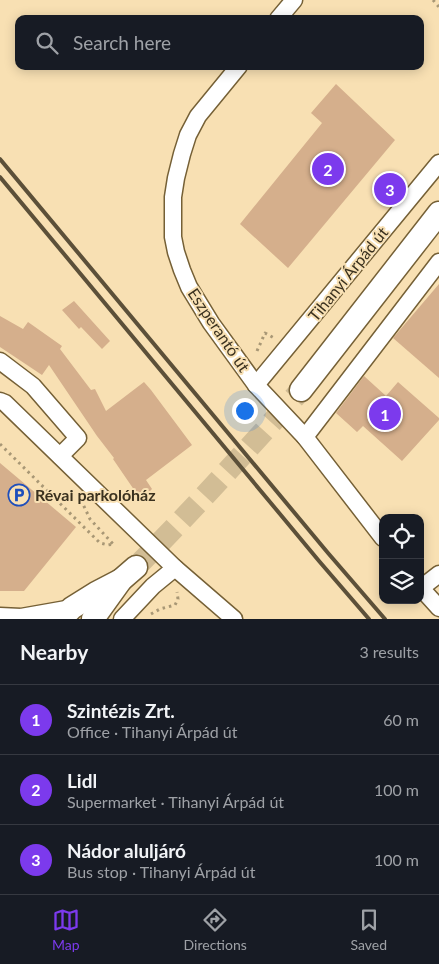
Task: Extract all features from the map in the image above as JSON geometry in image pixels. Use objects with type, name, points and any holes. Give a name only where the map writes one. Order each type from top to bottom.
[{"type":"street","points":[[281,15],[294,0]]},
{"type":"street","name":"Eszperantó út","points":[[236,70],[198,116],[188,136],[176,178],[173,198],[173,227],[176,252],[189,287],[210,323],[256,385],[305,436],[379,533]]},
{"type":"street","name":"Tihanyi Árpád út","points":[[256,385],[439,163]]},
{"type":"street","name":"Tihanyi Árpád út","points":[[301,390],[439,213]]},
{"type":"street","points":[[305,436],[439,262]]},
{"type":"street","points":[[0,361],[33,386],[78,438],[60,456]]},
{"type":"street","points":[[0,401],[60,456],[175,568],[234,619]]},
{"type":"street","points":[[122,619],[152,586],[175,568]]},
{"type":"street","points":[[0,616],[21,617],[66,613],[128,573],[93,619]]},
{"type":"street","points":[[424,585],[439,574]]},
{"type":"street","points":[[424,592],[439,608]]},
{"type":"path","points":[[432,0],[439,7]]},
{"type":"path","points":[[257,351],[265,333],[281,341]]},
{"type":"path","points":[[0,444],[100,543],[113,544],[90,519]]},
{"type":"building","points":[[336,84],[395,140],[288,268],[240,224],[322,123],[311,113]]},
{"type":"building","points":[[439,284],[439,378],[393,338]]},
{"type":"building","points":[[74,301],[110,341],[102,349],[81,327],[79,329],[62,310]]},
{"type":"building","points":[[0,316],[23,329],[28,322],[62,346],[60,349],[91,390],[95,389],[106,411],[144,382],[151,390],[192,445],[146,480],[152,489],[141,500],[49,365],[42,375],[0,347]]},
{"type":"building","points":[[364,376],[386,396],[398,382],[439,418],[402,461],[363,426],[357,432],[336,413]]},
{"type":"building","name":"Révai parkolóház","points":[[0,463],[76,527],[24,591],[0,591]]},
{"type":"tunnel","points":[[136,567],[199,502],[301,390]]},
{"type":"railway","points":[[0,159],[385,619]]},
{"type":"railway","points":[[0,177],[369,619]]},
{"type":"place","name":"Lidl","points":[[328,169]]},
{"type":"place","name":"Nádor aluljáró","points":[[390,189]]},
{"type":"place","name":"Szintézis Zrt.","points":[[385,414]]},
{"type":"place","name":"Révai parkolóház","points":[[19,495]]}]
